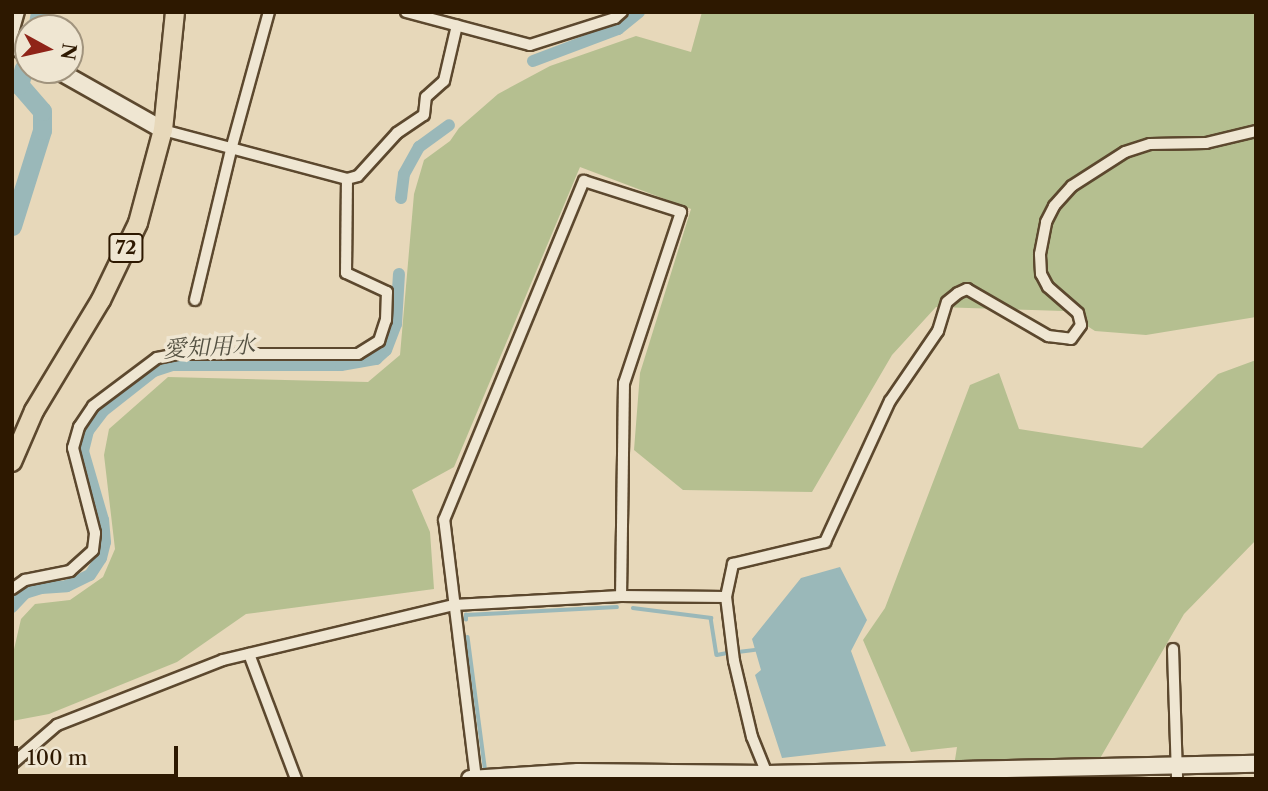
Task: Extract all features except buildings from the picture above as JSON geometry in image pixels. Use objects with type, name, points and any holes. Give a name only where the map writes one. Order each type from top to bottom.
[{"type":"main road","name":"72","points":[[12,462],[34,411],[101,300],[138,223],[163,130],[175,12]]},
{"type":"street","points":[[12,36],[19,12]]},
{"type":"street","points":[[195,300],[232,146],[269,12]]},
{"type":"street","points":[[406,12],[530,45],[615,18],[622,12]]},
{"type":"street","points":[[82,84],[163,130],[232,146],[347,179],[358,176],[397,133],[424,115],[426,97],[444,81],[457,25]]},
{"type":"street","points":[[767,774],[752,737],[734,661],[726,597],[733,564],[825,542],[890,401],[938,331],[947,302],[958,293],[967,289],[1048,336],[1071,339],[1081,325],[1078,313],[1048,287],[1041,274],[1040,254],[1046,222],[1054,206],[1072,186],[1125,152],[1150,144],[1206,143],[1256,131]]},
{"type":"street","points":[[12,589],[25,580],[70,571],[93,550],[95,533],[73,448],[79,427],[93,406],[157,358],[177,354],[358,354],[379,341],[386,320],[387,292],[346,273],[347,179]]},
{"type":"street","points":[[621,596],[624,383],[681,212],[584,181],[444,520],[474,778],[578,772],[1177,772],[1256,764]]},
{"type":"street","points":[[12,764],[57,725],[223,660],[454,605],[621,596],[726,597]]},
{"type":"street","points":[[1173,649],[1177,772]]},
{"type":"street","points":[[249,654],[296,779]]},
{"type":"green space","points":[[702,12],[1256,12],[1256,317],[1146,335],[1095,331],[1064,311],[936,307],[892,355],[812,492],[683,490],[634,450],[640,373],[691,209],[580,167],[454,467],[412,490],[430,532],[434,589],[246,614],[177,662],[49,714],[12,721],[12,658],[21,619],[35,604],[70,600],[103,577],[115,549],[104,455],[109,429],[168,377],[368,382],[400,355],[414,194],[424,160],[450,141],[459,128],[498,94],[550,66],[636,36],[691,52]]},
{"type":"green space","points":[[1256,360],[1256,540],[1184,614],[1088,779],[952,779],[957,747],[911,752],[863,640],[885,608],[970,385],[999,373],[1019,429],[1142,448],[1218,374]]},
{"type":"water","points":[[840,567],[867,620],[851,651],[886,746],[782,758],[755,675],[761,670],[752,639],[801,578]]},
{"type":"waterway","name":"愛知用水","points":[[533,61],[618,29],[639,12]]},
{"type":"waterway","points":[[12,226],[42,130],[42,111],[19,84]]},
{"type":"waterway","name":"愛知用水","points":[[401,198],[404,174],[419,147],[449,125]]},
{"type":"waterway","name":"愛知用水","points":[[12,607],[25,593],[41,588],[67,586],[90,575],[101,558],[105,542],[103,520],[83,451],[88,431],[103,411],[154,371],[173,365],[341,365],[376,359],[386,350],[396,324],[399,274]]},
{"type":"waterway","points":[[466,620],[466,615],[617,607]]},
{"type":"waterway","points":[[633,608],[711,618],[717,655],[727,653]]},
{"type":"waterway","points":[[468,637],[485,767]]},
{"type":"waterway","points":[[738,652],[755,650]]}]
